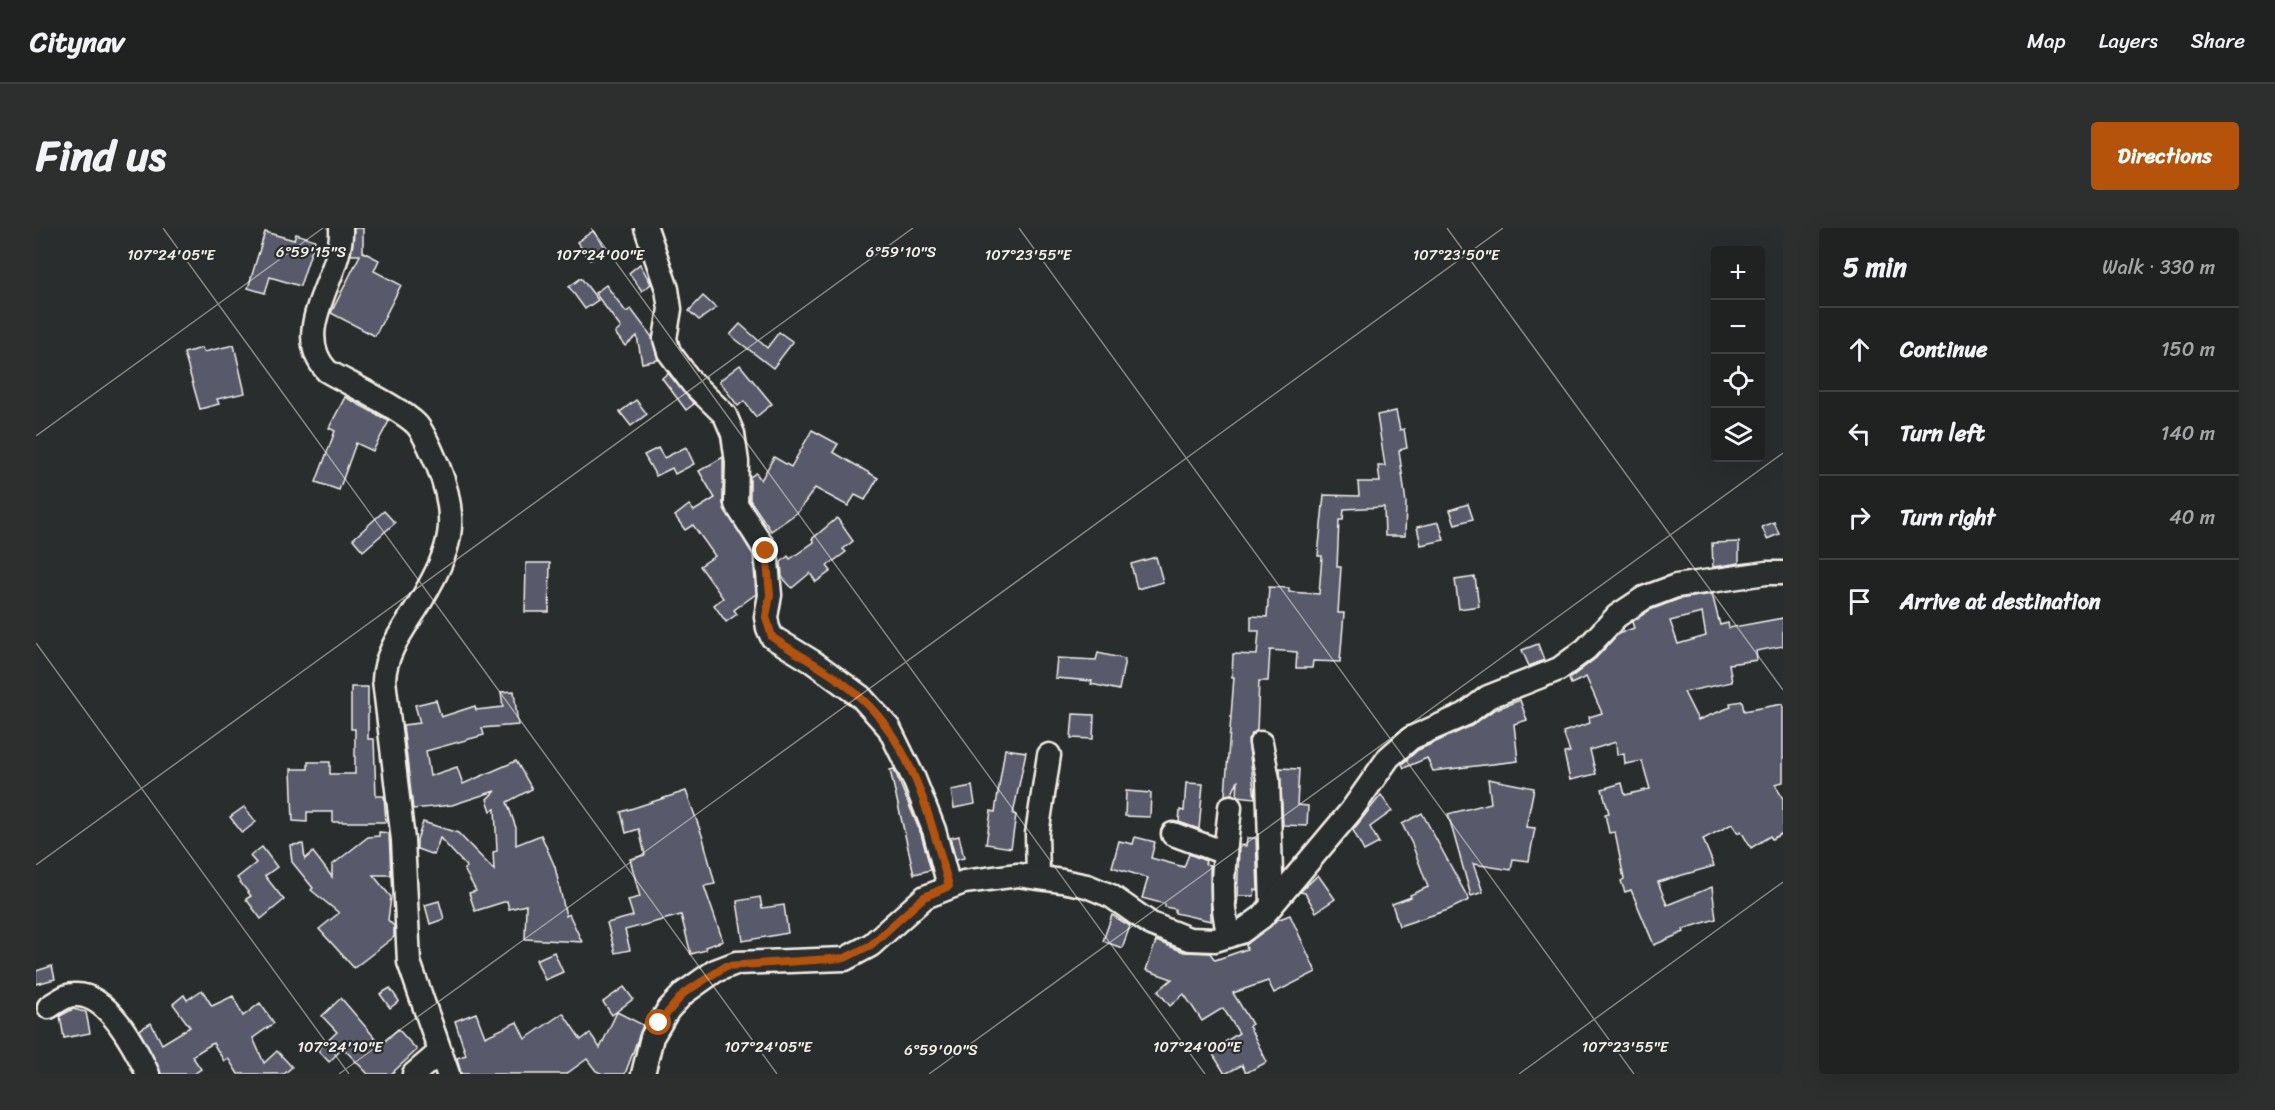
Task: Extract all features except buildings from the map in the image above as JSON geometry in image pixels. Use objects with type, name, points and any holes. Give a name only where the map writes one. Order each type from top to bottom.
[{"type":"street","points":[[341,228],[342,243],[312,330],[314,351],[319,362],[327,371],[416,425],[434,458],[450,504],[452,529],[446,553],[393,648],[385,665],[384,680],[404,840],[409,962],[448,1074]]},
{"type":"street","points":[[646,228],[667,289],[670,309],[665,339],[669,352],[692,383],[724,415],[733,434],[737,462],[735,504],[766,551],[770,595],[766,617],[772,637],[813,662],[861,697],[889,728],[914,779],[934,830],[949,886]]},
{"type":"street","points":[[643,1074],[652,1037],[668,1010],[684,993],[715,971],[736,963],[845,958],[871,945],[924,897],[949,886],[1002,876],[1038,877],[1093,889],[1125,903],[1151,924],[1177,935],[1201,941],[1229,936],[1252,925],[1272,905],[1351,811],[1389,757],[1411,738],[1466,714],[1488,697],[1559,669],[1587,648],[1617,616],[1644,598],[1676,586],[1766,573],[1783,573]]},
{"type":"street","points":[[1261,743],[1268,779],[1272,905]]},
{"type":"street","points":[[1038,877],[1037,834],[1049,755]]},
{"type":"street","points":[[1229,936],[1222,910],[1230,807]]},
{"type":"street","points":[[1173,834],[1225,853]]},
{"type":"street","points":[[49,1007],[73,994],[83,995],[101,1005],[120,1026],[148,1074]]},
{"type":"street","points":[[414,1074],[440,1052]]},
{"type":"route","points":[[659,1023],[684,993],[715,971],[736,963],[785,963],[845,958],[871,945],[924,897],[949,886],[934,830],[914,779],[889,728],[861,697],[813,662],[772,637],[766,617],[770,595],[766,551]]}]
